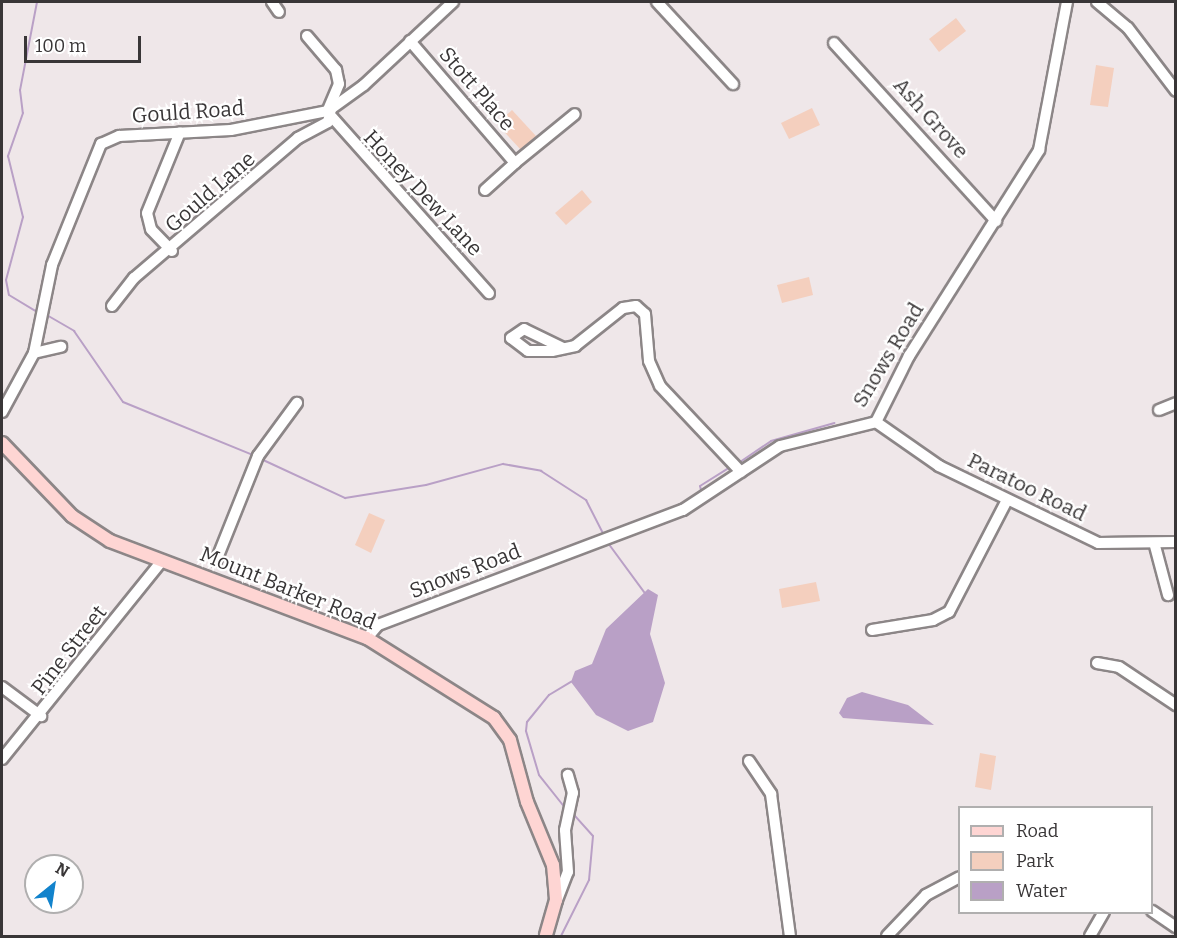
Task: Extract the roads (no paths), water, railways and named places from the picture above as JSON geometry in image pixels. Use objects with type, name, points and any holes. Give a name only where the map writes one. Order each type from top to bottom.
[{"type":"main road","name":"Mount Barker Road","points":[[2,443],[72,516],[110,541],[367,638],[494,718],[510,740],[553,866],[556,900],[546,936]]},
{"type":"street","points":[[272,2],[279,12]]},
{"type":"street","name":"Gould Road","points":[[2,412],[34,353],[43,308],[79,188],[101,144],[119,136],[231,130],[330,112],[453,2]]},
{"type":"street","points":[[657,2],[733,84]]},
{"type":"street","name":"Snows Road","points":[[367,638],[378,625],[607,540],[703,500],[780,446],[876,422],[909,356],[1039,150],[1067,2]]},
{"type":"street","points":[[1097,2],[1128,28],[1176,90]]},
{"type":"street","points":[[307,36],[336,70],[339,84],[330,112]]},
{"type":"street","name":"Stott Place","points":[[410,41],[515,163]]},
{"type":"street","name":"Ash Grove","points":[[834,43],[996,221]]},
{"type":"street","name":"Gould Lane","points":[[112,306],[134,278],[172,251],[330,112]]},
{"type":"street","name":"Honey Dew Lane","points":[[330,112],[489,293]]},
{"type":"street","name":"Stott Place","points":[[485,190],[575,114]]},
{"type":"street","points":[[172,251],[151,229],[147,213],[180,132]]},
{"type":"street","points":[[563,348],[587,340],[623,308],[636,306],[645,314],[649,362],[660,386],[741,472]]},
{"type":"street","points":[[34,353],[61,347]]},
{"type":"street","points":[[216,561],[257,459],[297,403]]},
{"type":"street","points":[[1159,410],[1176,403]]},
{"type":"street","name":"Paratoo Road","points":[[876,422],[939,466],[1098,543],[1155,546],[1176,542]]},
{"type":"street","points":[[872,630],[933,620],[949,612],[1007,500]]},
{"type":"street","points":[[1155,546],[1168,596]]},
{"type":"street","name":"Pine Street","points":[[2,759],[41,716],[162,561]]},
{"type":"street","points":[[1098,663],[1119,667],[1176,705]]},
{"type":"street","points":[[2,687],[41,716]]},
{"type":"street","points":[[748,761],[771,794],[790,936]]},
{"type":"street","points":[[556,900],[568,873],[568,775]]},
{"type":"street","points":[[887,936],[926,895],[958,878]]},
{"type":"street","points":[[1153,912],[1176,927]]},
{"type":"street","points":[[1090,936],[1103,914]]},
{"type":"water","points":[[648,589],[658,595],[650,634],[665,683],[653,722],[628,731],[596,715],[571,682],[575,671],[592,664],[606,629]]},
{"type":"water","points":[[862,692],[908,705],[934,725],[843,718],[839,713],[847,698]]},
{"type":"waterway","points":[[37,2],[20,90],[23,113],[8,156],[23,217],[6,280],[9,295],[39,313]]},
{"type":"waterway","points":[[45,314],[74,331],[123,402],[253,455]]},
{"type":"waterway","points":[[740,462],[771,441],[834,423]]},
{"type":"waterway","points":[[261,459],[345,498],[426,485],[503,464],[541,471],[586,500],[604,535]]},
{"type":"waterway","points":[[702,494],[700,486],[731,467]]},
{"type":"waterway","points":[[608,543],[644,592]]},
{"type":"waterway","points":[[566,809],[539,775],[526,731],[527,722],[549,695],[571,682]]},
{"type":"waterway","points":[[561,936],[589,880],[593,836],[573,814]]}]
